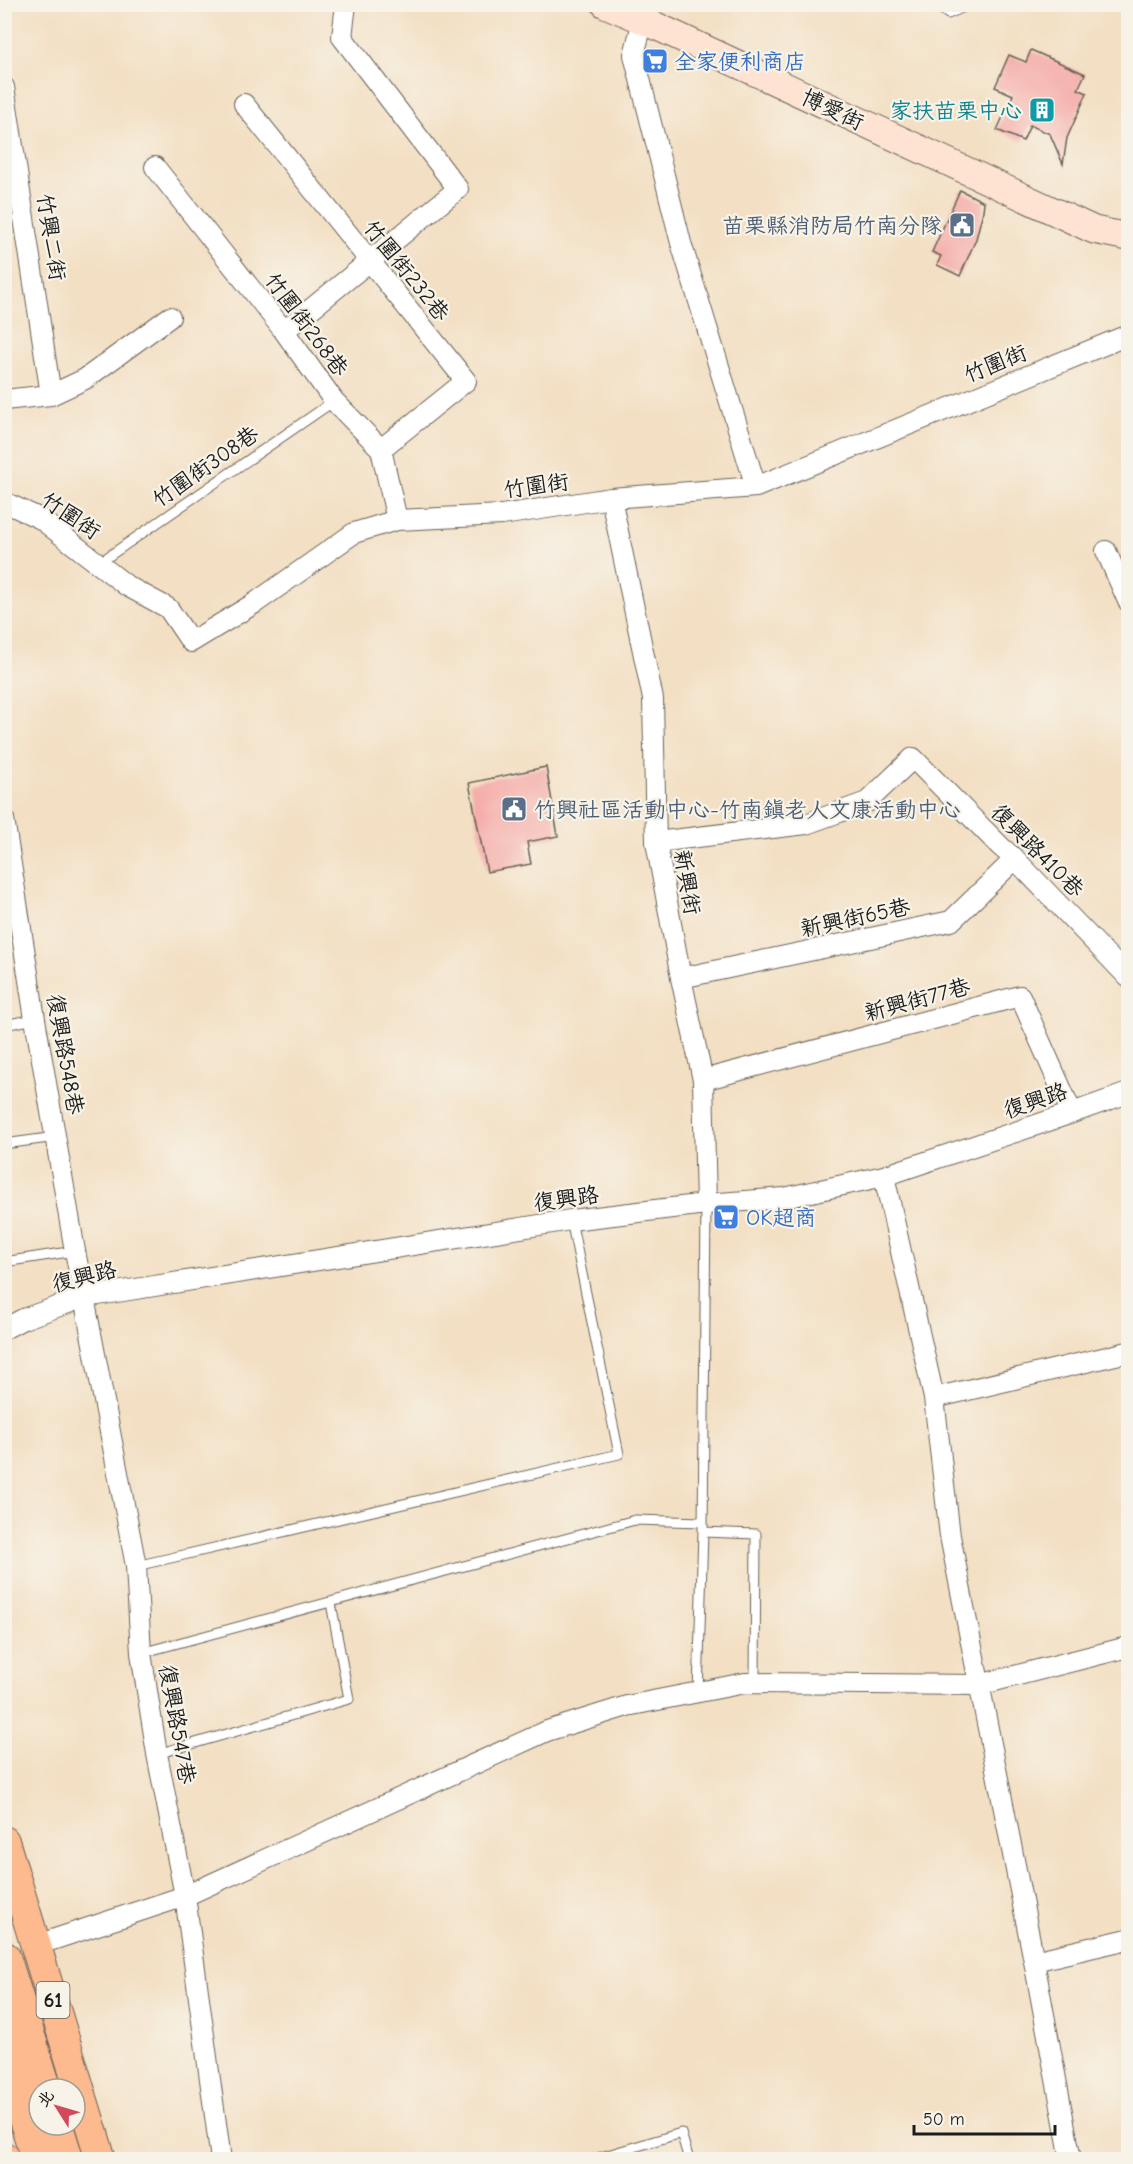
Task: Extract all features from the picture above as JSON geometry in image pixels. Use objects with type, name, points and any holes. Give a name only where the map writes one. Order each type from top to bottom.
[{"type":"highway","name":"61","points":[[4,1958],[41,2077]]},
{"type":"highway","points":[[4,2049],[39,2160]]},
{"type":"highway","points":[[60,2137],[67,2160]]},
{"type":"main road","name":"61","points":[[4,1840],[101,2160]]},
{"type":"street","points":[[284,331],[458,189],[342,37],[346,4]]},
{"type":"street","name":"博愛街","points":[[605,4],[647,12],[1094,230],[1128,237]]},
{"type":"street","points":[[647,12],[634,55],[681,243],[756,487]]},
{"type":"street","name":"竹興二街","points":[[4,87],[51,395]]},
{"type":"street","name":"竹圍街232巷","points":[[244,104],[466,381],[381,449]]},
{"type":"street","name":"竹圍街268巷","points":[[155,167],[284,331],[334,401],[381,449]]},
{"type":"street","points":[[4,400],[51,395],[85,379],[170,317]]},
{"type":"street","name":"竹圍街","points":[[4,502],[41,519],[127,586],[168,608],[190,642],[255,603],[354,533],[397,520],[502,515],[611,498],[756,487],[1128,335]]},
{"type":"street","points":[[381,449],[397,520]]},
{"type":"street","name":"新興街","points":[[611,498],[653,699],[656,842],[681,978],[703,1080],[706,1204]]},
{"type":"street","points":[[1106,551],[1128,601]]},
{"type":"street","name":"復興路410巷","points":[[656,842],[806,824],[867,802],[914,758],[1128,977]]},
{"type":"street","name":"復興路548巷","points":[[4,819],[35,1019],[85,1297]]},
{"type":"street","name":"新興街65巷","points":[[681,978],[951,921],[1015,859]]},
{"type":"street","name":"新興街77巷","points":[[703,1080],[1020,996],[1072,1113]]},
{"type":"street","name":"復興路","points":[[4,1329],[23,1319],[85,1297],[571,1220],[706,1204],[784,1198],[884,1176],[1128,1093]]},
{"type":"street","points":[[884,1176],[934,1398],[950,1536],[1071,2160]]},
{"type":"street","name":"復興路547巷","points":[[85,1297],[136,1566],[141,1653],[157,1754],[185,1896],[221,2160]]},
{"type":"street","points":[[934,1398],[1128,1352]]},
{"type":"street","points":[[37,1945],[185,1896],[547,1731],[627,1706],[745,1683],[979,1685],[1128,1647]]},
{"type":"street","points":[[1034,1961],[1128,1939]]},
{"type":"lane","points":[[935,4],[948,14],[971,4]]},
{"type":"lane","name":"竹圍街308巷","points":[[99,563],[334,401]]},
{"type":"lane","points":[[4,1025],[35,1019]]},
{"type":"lane","points":[[4,1144],[56,1137]]},
{"type":"lane","points":[[698,1692],[703,1527],[706,1204]]},
{"type":"lane","points":[[136,1566],[619,1454],[571,1220]]},
{"type":"lane","points":[[4,1262],[75,1251]]},
{"type":"lane","points":[[141,1653],[636,1520],[756,1534],[755,1683]]},
{"type":"lane","points":[[157,1754],[349,1699],[331,1603]]},
{"type":"lane","points":[[591,2160],[681,2133],[689,2160]]},
{"type":"building","name":"家扶苗栗中心","points":[[1031,50],[1085,74],[1078,89],[1087,93],[1067,138],[1063,164],[1050,134],[1030,125],[1023,141],[997,130],[1013,95],[995,87],[1009,55],[1026,62]]},
{"type":"building","name":"苗栗縣消防局竹南分隊","points":[[960,190],[984,202],[976,239],[960,276],[937,265],[941,256],[932,252]]},
{"type":"building","name":"竹興社區活動中心-竹南鎮老人文康活動中心","points":[[546,767],[558,836],[527,842],[531,864],[487,872],[469,783]]},
{"type":"place","name":"全家便利商店","points":[[655,61]]},
{"type":"place","name":"家扶苗栗中心","points":[[1042,110]]},
{"type":"place","name":"苗栗縣消防局竹南分隊","points":[[962,225]]},
{"type":"place","name":"竹興社區活動中心-竹南鎮老人文康活動中心","points":[[514,809]]},
{"type":"place","name":"OK超商","points":[[726,1217]]}]
